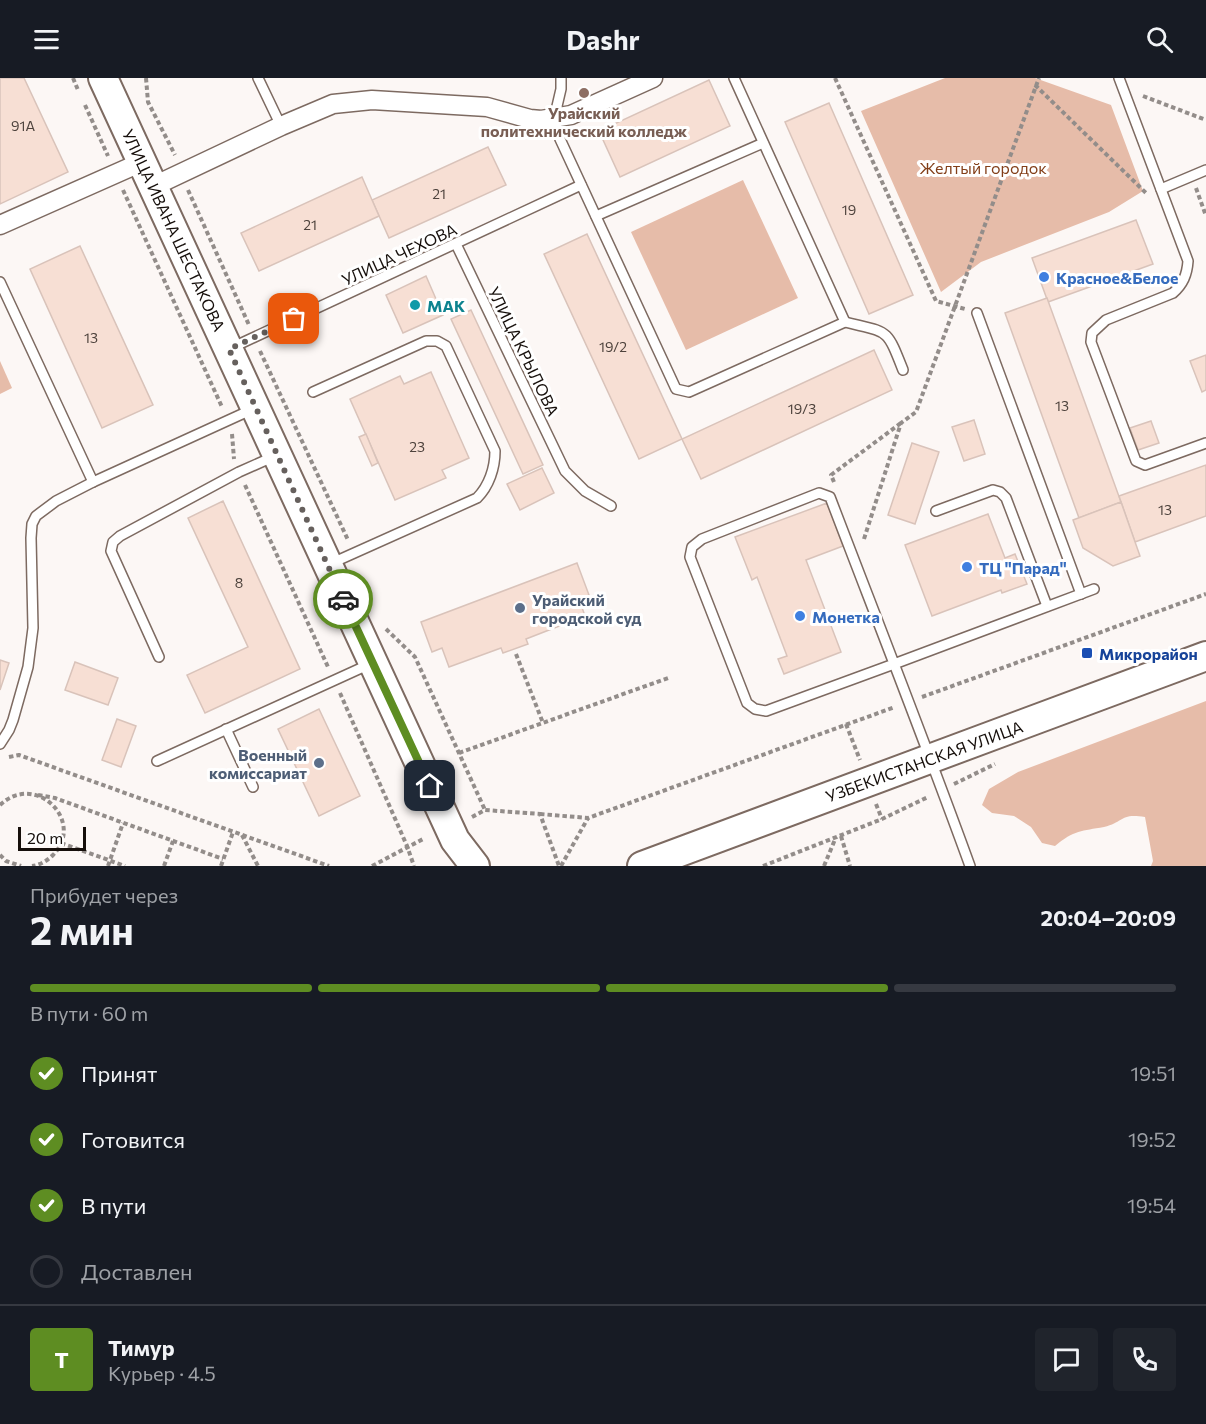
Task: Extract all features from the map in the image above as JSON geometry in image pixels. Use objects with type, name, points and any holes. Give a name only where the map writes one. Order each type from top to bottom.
[{"type":"main road","name":"УЛИЦА ИВАНА ШЕСТАКОВА","points":[[103,78],[148,174],[241,343],[256,408],[373,663],[475,866]]},
{"type":"main road","name":"УЗБЕКИСТАНСКАЯ УЛИЦА","points":[[642,866],[1206,656]]},
{"type":"street","points":[[0,225],[148,174],[182,173],[333,104],[372,100],[487,107],[530,119],[554,119],[571,115],[653,78]]},
{"type":"lane","points":[[258,78],[281,126]]},
{"type":"lane","points":[[561,78],[560,96],[554,119],[560,139],[676,389],[689,392],[845,322],[882,331],[887,335],[903,370]]},
{"type":"lane","points":[[734,78],[845,322]]},
{"type":"lane","points":[[1119,78],[1188,261],[1186,274],[1180,287],[1173,293],[1106,320],[1092,333],[1091,342],[1136,461],[1145,465],[1206,443]]},
{"type":"lane","points":[[596,216],[763,143]]},
{"type":"lane","points":[[1161,189],[1206,170]]},
{"type":"lane","name":"УЛИЦА ЧЕХОВА","points":[[241,343],[581,185]]},
{"type":"lane","name":"УЛИЦА КРЫЛОВА","points":[[456,244],[565,471],[585,490],[611,506]]},
{"type":"lane","points":[[0,282],[93,482]]},
{"type":"lane","points":[[977,313],[1081,594]]},
{"type":"lane","points":[[313,392],[426,341],[437,341],[446,346],[495,451],[495,463],[484,490],[477,498],[327,565]]},
{"type":"lane","points":[[0,744],[13,720],[30,653],[33,609],[32,524],[36,516],[45,508],[93,482],[256,408]]},
{"type":"lane","points":[[159,657],[111,551],[113,542],[120,536],[239,472],[278,455]]},
{"type":"lane","points":[[936,511],[993,490],[1000,492],[1006,498],[1047,606]]},
{"type":"lane","points":[[970,866],[942,790],[908,702],[894,664],[830,497],[819,493],[702,539],[692,547],[690,557],[747,703],[754,709],[766,711],[894,664],[1094,589]]},
{"type":"lane","points":[[157,761],[373,663]]},
{"type":"lane","points":[[226,729],[253,787]]},
{"type":"path","points":[[146,78],[148,102],[178,160],[241,343],[354,553]]},
{"type":"path","points":[[835,78],[936,301],[977,313]]},
{"type":"path","points":[[835,486],[831,475],[916,412],[1039,78]]},
{"type":"path","points":[[1035,85],[1144,194],[1161,189]]},
{"type":"path","points":[[1123,89],[1206,120]]},
{"type":"path","points":[[1191,176],[1206,216]]},
{"type":"path","points":[[864,541],[901,423]]},
{"type":"path","points":[[485,810],[588,818],[1206,594]]},
{"type":"path","points":[[379,621],[414,657],[485,810]]},
{"type":"path","points":[[516,654],[543,723]]},
{"type":"path","points":[[459,753],[668,678]]},
{"type":"path","points":[[0,761],[19,755],[329,866]]},
{"type":"path","points":[[763,866],[882,819],[997,763]]},
{"type":"path","points":[[1,802],[19,794],[55,798],[223,859]]},
{"type":"path","points":[[32,866],[48,860],[56,852],[61,843],[63,824],[60,814],[47,799],[38,795]]},
{"type":"path","points":[[461,841],[485,810]]},
{"type":"path","points":[[540,814],[560,866]]},
{"type":"path","points":[[560,866],[588,818]]},
{"type":"path","points":[[108,866],[123,823]]},
{"type":"path","points":[[221,866],[233,832]]},
{"type":"path","points":[[242,835],[258,866]]},
{"type":"path","points":[[824,866],[839,836]]},
{"type":"path","points":[[839,836],[850,866]]},
{"type":"path","points":[[372,866],[425,838]]},
{"type":"path","points":[[164,866],[173,841]]},
{"type":"path","points":[[61,843],[126,866]]},
{"type":"path","points":[[0,855],[18,866]]},
{"type":"green space","name":"Желтый городок","points":[[945,78],[1035,78],[1111,105],[1143,191],[1109,212],[981,262],[941,292],[861,111]]},
{"type":"green space","points":[[743,180],[798,298],[686,350],[631,232]]},
{"type":"green space","points":[[0,361],[12,388],[0,394]]},
{"type":"green space","points":[[1206,701],[1206,866],[1151,866],[1153,861],[1145,817],[1126,817],[1111,825],[1078,832],[1055,846],[1042,843],[1031,827],[1014,816],[992,813],[982,805],[989,789],[1018,772]]},
{"type":"building","points":[[0,78],[24,78],[68,172],[0,204]]},
{"type":"building","points":[[709,80],[730,126],[620,177],[599,131]]},
{"type":"building","points":[[829,103],[913,295],[869,314],[785,122]]},
{"type":"building","points":[[488,147],[506,185],[389,238],[372,200]]},
{"type":"building","points":[[362,177],[379,216],[259,271],[241,233]]},
{"type":"building","points":[[1136,220],[1153,264],[1048,302],[1032,258]]},
{"type":"building","points":[[587,234],[682,439],[639,459],[544,254]]},
{"type":"building","points":[[80,246],[153,405],[102,428],[30,269]]},
{"type":"building","name":"МАК","points":[[426,276],[443,315],[403,333],[386,295]]},
{"type":"building","points":[[1047,298],[1121,502],[1079,518],[1005,313]]},
{"type":"building","points":[[471,310],[543,465],[523,474],[451,319]]},
{"type":"building","points":[[874,350],[892,390],[701,479],[682,439]]},
{"type":"building","points":[[1206,355],[1206,390],[1202,392],[1190,361]]},
{"type":"building","points":[[431,372],[469,458],[442,470],[446,478],[395,500],[350,399],[400,376],[404,384]]},
{"type":"building","points":[[974,420],[985,454],[964,461],[952,427]]},
{"type":"building","points":[[1151,421],[1159,443],[1138,450],[1130,428]]},
{"type":"building","points":[[366,434],[378,463],[372,466],[359,437]]},
{"type":"building","points":[[912,443],[939,452],[915,524],[888,515]]},
{"type":"building","points":[[1206,465],[1206,516],[1135,542],[1119,496]]},
{"type":"building","points":[[542,468],[554,493],[520,510],[507,484]]},
{"type":"building","points":[[223,501],[300,669],[205,713],[187,675],[248,647],[188,518]]},
{"type":"building","points":[[1121,502],[1140,556],[1113,566],[1083,548],[1073,520]]},
{"type":"building","name":"Монетка","points":[[827,503],[843,546],[806,560],[841,652],[784,674],[778,659],[787,656],[757,577],[752,580],[735,537]]},
{"type":"building","name":"ТЦ \"Парад\"","points":[[988,514],[1005,558],[1015,554],[1027,584],[1002,593],[1001,590],[932,616],[905,545]]},
{"type":"building","name":"Урайский городской суд","points":[[577,563],[589,595],[579,599],[585,616],[526,639],[528,644],[503,653],[501,648],[449,667],[442,648],[432,652],[421,622]]},
{"type":"building","points":[[0,660],[9,663],[0,690]]},
{"type":"building","points":[[75,662],[118,678],[108,705],[65,690]]},
{"type":"building","name":"Военный комиссариат","points":[[319,709],[360,796],[319,816],[278,729]]},
{"type":"building","points":[[117,719],[136,726],[121,767],[102,760]]},
{"type":"way so far","points":[[294,319],[229,349],[343,599]]},
{"type":"place","name":"Урайский политехнический колледж","points":[[584,93]]},
{"type":"place","name":"Красное&Белое","points":[[1044,277]]},
{"type":"place","name":"МАК","points":[[415,305]]},
{"type":"place","name":"ТЦ \"Парад\"","points":[[967,567]]},
{"type":"place","name":"Урайский городской суд","points":[[520,608]]},
{"type":"place","name":"Монетка","points":[[800,616]]},
{"type":"place","name":"Микрорайон","points":[[1087,653]]},
{"type":"place","name":"Военный комиссариат","points":[[319,763]]},
{"type":"route","points":[[343,599],[430,786]]}]
